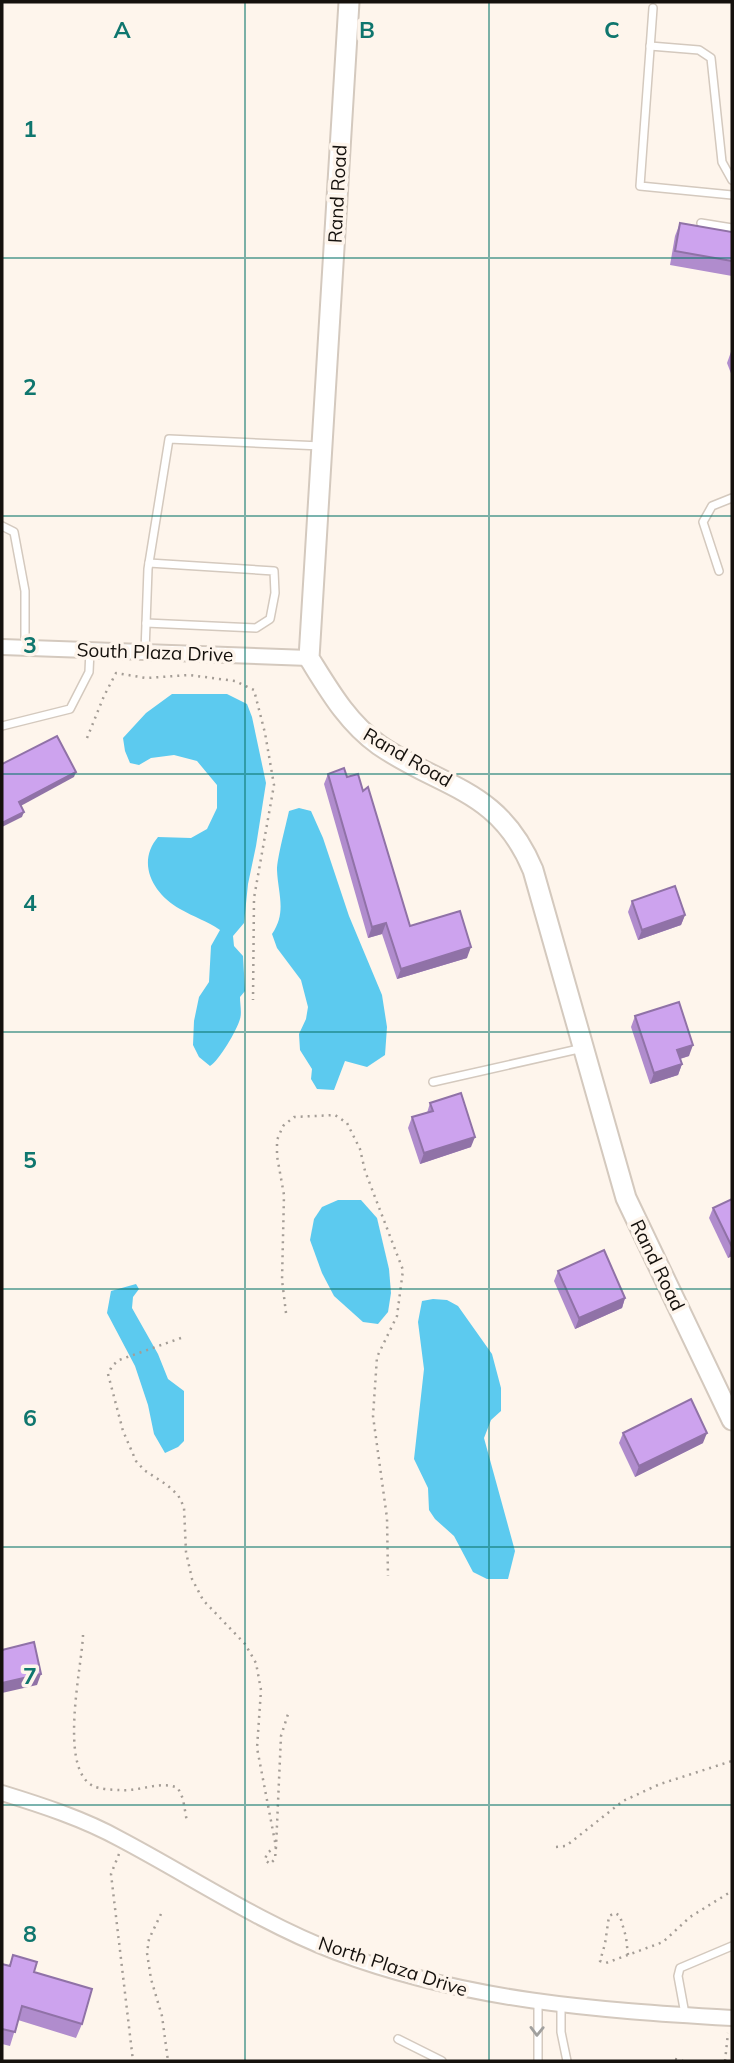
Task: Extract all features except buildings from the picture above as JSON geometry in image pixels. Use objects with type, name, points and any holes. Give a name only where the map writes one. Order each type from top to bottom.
[{"type":"street","name":"Rand Road","points":[[349,2],[309,658],[339,706],[359,729],[381,746],[477,799],[506,825],[523,847],[533,870],[626,1198],[732,1420]]},
{"type":"street","name":"South Plaza Drive","points":[[2,647],[309,658]]},
{"type":"street","name":"North Plaza Drive","points":[[2,1793],[37,1804],[125,1842],[244,1910],[336,1951],[418,1978],[471,1991],[561,2005],[731,2017]]},
{"type":"lane","points":[[653,8],[640,186],[732,195]]},
{"type":"lane","points":[[650,46],[699,50],[710,58],[722,162],[732,180]]},
{"type":"lane","points":[[701,223],[732,229]]},
{"type":"lane","points":[[145,652],[149,563],[169,439],[322,446]]},
{"type":"lane","points":[[719,571],[703,523],[712,506],[732,498]]},
{"type":"lane","points":[[2,526],[14,532],[25,592],[25,648]]},
{"type":"lane","points":[[146,623],[256,628],[270,619],[275,593],[274,571],[149,563]]},
{"type":"lane","points":[[2,726],[70,709],[89,672],[90,650]]},
{"type":"lane","points":[[433,1082],[584,1047]]},
{"type":"lane","points":[[685,2015],[678,1976],[680,1968],[732,1946]]},
{"type":"lane","points":[[538,2001],[538,2061]]},
{"type":"lane","points":[[561,2005],[561,2032],[567,2061]]},
{"type":"lane","points":[[398,2039],[442,2061]]},
{"type":"path","points":[[87,738],[104,696],[117,673],[146,678],[189,675],[236,681],[254,690],[274,785],[254,898],[253,1000]]},
{"type":"path","points":[[286,1313],[282,1280],[284,1195],[277,1140],[283,1126],[295,1117],[335,1115],[347,1124],[360,1149],[365,1171],[403,1270],[397,1316],[377,1357],[373,1416],[387,1518],[388,1576]]},
{"type":"path","points":[[181,1338],[127,1357],[112,1366],[108,1374],[123,1431],[136,1461],[144,1470],[167,1485],[184,1507],[186,1552],[192,1579],[203,1600],[245,1644],[256,1663],[261,1690],[257,1748],[276,1847],[281,1736],[289,1711]]},
{"type":"path","points":[[83,1635],[83,1655],[77,1676],[76,1701],[75,1755],[78,1769],[92,1786],[140,1790],[170,1784],[178,1788],[187,1822]]},
{"type":"path","points":[[556,1847],[566,1846],[622,1801],[660,1784],[732,1761]]},
{"type":"path","points":[[125,1842],[111,1874],[133,2061]]},
{"type":"path","points":[[628,1955],[620,1916],[615,1913],[609,1916],[606,1944],[600,1961],[606,1964],[663,1942],[690,1917],[732,1891]]},
{"type":"path","points":[[161,1914],[149,1938],[147,1952],[151,1979],[162,2016],[168,2061]]},
{"type":"path","points":[[725,2061],[731,2017]]},
{"type":"path","points":[[675,2059],[683,2061]]},
{"type":"water","points":[[172,694],[227,694],[247,704],[266,783],[248,884],[244,923],[233,936],[234,946],[243,956],[245,991],[240,997],[241,1017],[227,1045],[210,1066],[199,1057],[193,1045],[194,1021],[199,997],[209,982],[211,946],[220,930],[170,903],[162,895],[151,877],[148,857],[158,837],[191,838],[207,829],[217,808],[217,785],[197,761],[174,755],[151,758],[139,765],[130,763],[123,738],[146,713]]},
{"type":"water","points":[[299,808],[311,811],[323,838],[349,916],[382,995],[387,1027],[385,1055],[367,1067],[345,1061],[334,1090],[317,1089],[311,1079],[312,1069],[300,1050],[299,1034],[308,1007],[301,980],[277,948],[272,934],[277,926],[280,910],[277,870],[280,850],[289,811]]},
{"type":"water","points":[[338,1200],[361,1200],[377,1218],[389,1269],[391,1293],[388,1312],[378,1324],[363,1322],[334,1296],[310,1240],[314,1219],[322,1207]]},
{"type":"water","points":[[136,1284],[139,1289],[133,1297],[132,1308],[158,1354],[168,1379],[184,1391],[184,1441],[165,1453],[154,1434],[135,1366],[107,1313],[111,1291]]},
{"type":"water","points":[[447,1300],[458,1306],[492,1354],[501,1388],[501,1411],[491,1420],[484,1438],[515,1551],[508,1579],[487,1579],[473,1572],[454,1536],[429,1510],[428,1488],[414,1459],[424,1369],[418,1322],[422,1301]]}]
